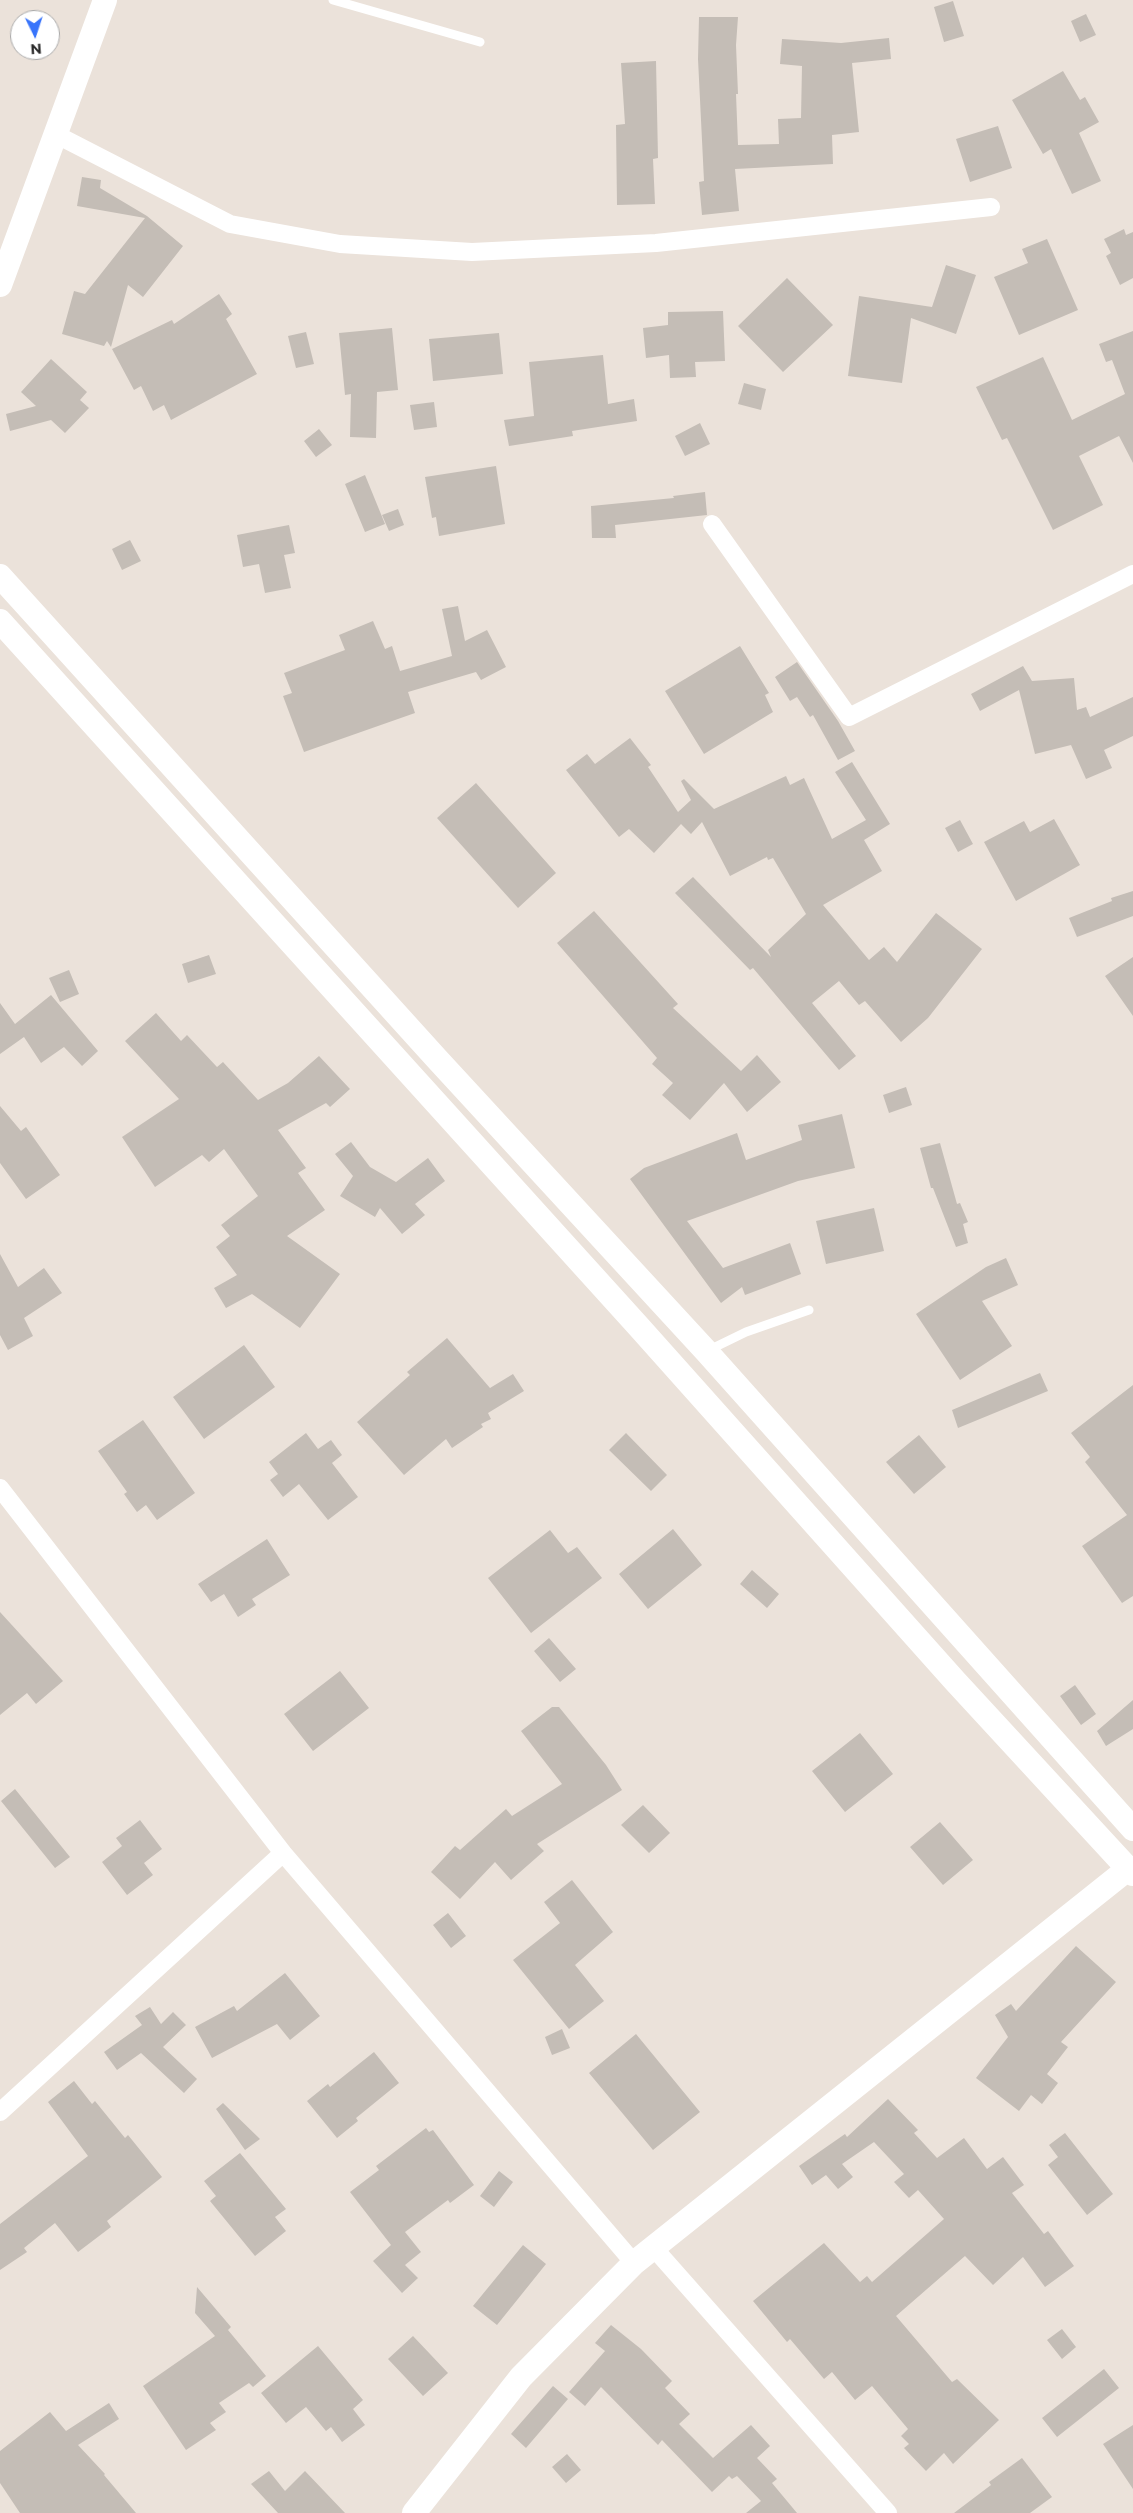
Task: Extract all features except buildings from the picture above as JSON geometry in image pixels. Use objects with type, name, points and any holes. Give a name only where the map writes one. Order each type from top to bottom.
[{"type":"street","points":[[0,285],[105,0]]},
{"type":"street","points":[[55,134],[230,224],[340,244],[472,252],[656,243],[992,207]]},
{"type":"street","points":[[712,524],[849,717],[1133,574]]},
{"type":"street","points":[[0,576],[430,1052],[706,1351],[1133,1829]]},
{"type":"street","points":[[0,621],[639,1327],[897,1616],[1131,1871],[634,2263],[521,2377],[414,2513]]},
{"type":"street","points":[[0,1488],[282,1853],[634,2263]]},
{"type":"street","points":[[897,1616],[924,1596]]},
{"type":"street","points":[[0,2112],[282,1853]]},
{"type":"street","points":[[653,2247],[888,2513]]},
{"type":"lane","points":[[334,0],[480,42]]},
{"type":"lane","points":[[706,1351],[746,1332],[809,1310]]}]
